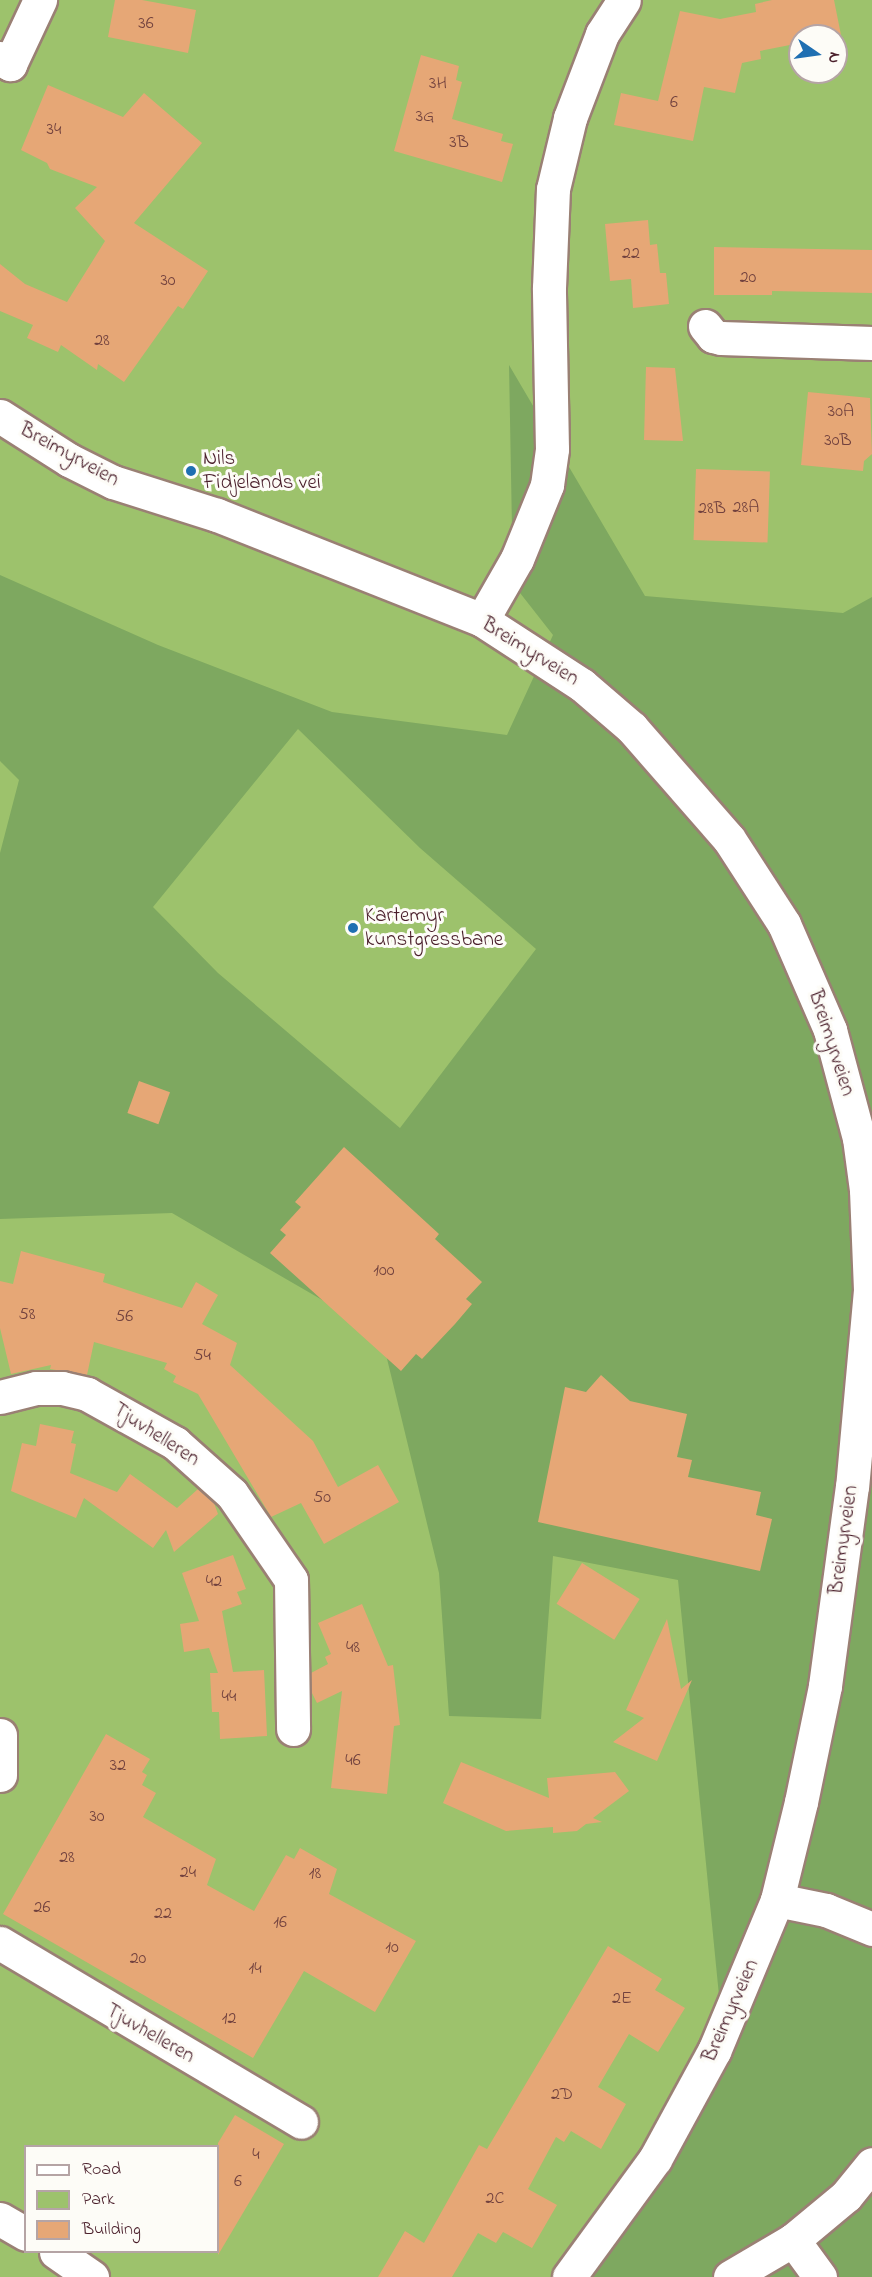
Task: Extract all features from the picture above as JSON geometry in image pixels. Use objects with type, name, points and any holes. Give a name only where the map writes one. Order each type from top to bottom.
[{"type":"street","points":[[3,70],[40,0]]},
{"type":"street","points":[[482,620],[517,559],[547,485],[552,449],[549,288],[553,189],[570,118],[602,34],[624,0]]},
{"type":"street","points":[[705,326],[713,336],[721,338],[872,343]]},
{"type":"street","name":"Breimyrveien","points":[[0,416],[69,460],[113,482],[227,519],[482,620],[582,685],[632,728],[729,839],[784,924],[807,970],[830,1030],[859,1138],[866,1190],[870,1290],[859,1419],[825,1686],[777,1900],[735,2008],[685,2109],[656,2159],[568,2277]]},
{"type":"street","name":"Tjuvhelleren","points":[[0,1397],[36,1388],[62,1388],[87,1394],[175,1443],[232,1494],[291,1580],[293,1729]]},
{"type":"street","points":[[0,1735],[0,1775]]},
{"type":"street","points":[[777,1900],[826,1910],[872,1929]]},
{"type":"street","name":"Tjuvhelleren","points":[[0,1943],[301,2122]]},
{"type":"street","points":[[730,2277],[794,2240],[846,2196],[872,2164]]},
{"type":"street","points":[[794,2240],[820,2277]]},
{"type":"street","points":[[57,2253],[92,2277]]},
{"type":"green space","points":[[0,0],[872,0],[872,2277],[0,2277]]},
{"type":"green space","points":[[509,365],[645,596],[843,613],[872,597],[872,2277],[572,2277],[723,2036],[678,1580],[553,1556],[541,1719],[449,1716],[439,1573],[381,1334],[172,1213],[0,1219],[0,853],[19,780],[0,761],[0,575],[158,645],[332,712],[507,735],[553,635],[513,584]],"holes":[[[298,729],[420,848],[536,949],[400,1128],[218,973],[153,907]]]},
{"type":"building","points":[[115,0],[142,0],[196,10],[188,53],[108,37]]},
{"type":"building","points":[[772,0],[834,0],[839,24],[788,24],[788,45],[760,51],[761,59],[742,63],[735,93],[704,87],[693,141],[614,125],[621,93],[658,101],[680,11],[720,19],[756,12],[755,4]]},
{"type":"building","points":[[421,55],[459,66],[456,80],[462,82],[452,119],[503,134],[501,141],[513,144],[502,182],[394,151]]},
{"type":"building","points":[[48,85],[123,117],[144,93],[202,143],[134,223],[208,271],[183,309],[178,306],[124,382],[98,364],[97,370],[61,345],[58,352],[27,338],[33,325],[0,311],[0,264],[25,284],[67,302],[105,241],[75,208],[97,187],[50,169],[47,163],[21,150]]},
{"type":"building","points":[[648,220],[650,245],[657,244],[660,273],[666,273],[669,304],[633,308],[631,279],[610,281],[605,224]]},
{"type":"building","points":[[714,247],[872,250],[872,293],[772,291],[772,295],[714,295]]},
{"type":"building","points":[[646,367],[675,368],[683,441],[644,440]]},
{"type":"building","points":[[808,392],[870,398],[872,454],[864,461],[863,471],[801,465]]},
{"type":"building","points":[[696,469],[770,472],[767,543],[694,540]]},
{"type":"building","points":[[139,1081],[170,1092],[158,1124],[127,1113]]},
{"type":"building","points":[[344,1147],[439,1234],[435,1239],[482,1282],[466,1299],[472,1304],[455,1324],[422,1359],[416,1354],[401,1371],[270,1253],[286,1235],[280,1230],[301,1207],[295,1202]]},
{"type":"building","points":[[21,1251],[105,1274],[103,1282],[182,1308],[196,1282],[218,1295],[202,1324],[237,1343],[230,1365],[313,1441],[338,1487],[378,1465],[399,1502],[324,1544],[301,1503],[271,1517],[198,1394],[173,1382],[176,1376],[164,1369],[167,1363],[94,1342],[87,1375],[50,1369],[51,1365],[11,1374],[0,1328],[0,1281],[13,1284]]},
{"type":"building","points":[[601,1375],[630,1401],[687,1414],[677,1457],[692,1460],[688,1477],[761,1492],[756,1515],[772,1519],[760,1571],[538,1522],[565,1387],[586,1392]]},
{"type":"building","points":[[40,1424],[74,1431],[71,1443],[76,1444],[70,1473],[117,1492],[130,1474],[177,1508],[198,1489],[214,1503],[218,1514],[174,1552],[166,1530],[153,1548],[84,1498],[76,1518],[11,1491],[22,1443],[36,1446]]},
{"type":"building","points":[[233,1555],[246,1589],[237,1592],[242,1604],[222,1611],[233,1672],[264,1670],[267,1736],[220,1739],[219,1712],[212,1712],[210,1673],[218,1673],[209,1648],[184,1652],[180,1624],[199,1621],[182,1573]]},
{"type":"building","points":[[582,1563],[640,1599],[614,1640],[557,1604]]},
{"type":"building","points":[[362,1604],[388,1666],[393,1665],[400,1725],[394,1726],[387,1794],[331,1788],[342,1691],[317,1703],[311,1691],[311,1673],[328,1664],[325,1657],[331,1654],[318,1623]]},
{"type":"building","points":[[667,1619],[681,1689],[692,1680],[657,1761],[613,1742],[644,1718],[626,1710]]},
{"type":"building","points":[[106,1734],[150,1759],[142,1772],[147,1775],[142,1785],[156,1793],[143,1817],[216,1859],[207,1885],[254,1911],[286,1855],[294,1859],[300,1848],[337,1869],[329,1894],[416,1941],[375,2012],[304,1971],[253,2058],[3,1914]]},
{"type":"building","points":[[461,1762],[549,1798],[547,1778],[615,1772],[629,1791],[593,1818],[602,1822],[586,1824],[577,1831],[553,1833],[553,1827],[506,1831],[443,1803]]},
{"type":"building","points":[[608,1946],[662,1979],[655,1990],[685,2008],[658,2052],[629,2034],[598,2087],[626,2104],[601,2149],[571,2131],[564,2142],[556,2137],[528,2189],[557,2205],[532,2248],[503,2232],[496,2243],[478,2233],[452,2277],[378,2277],[405,2231],[424,2243],[479,2145],[487,2149]]},
{"type":"building","points":[[235,2115],[284,2144],[218,2255],[219,2145],[218,2143]]},
{"type":"place","name":"Nils Fidjelands vei","points":[[191,471]]},
{"type":"place","name":"Kartemyr kunstgressbane","points":[[353,928]]}]
